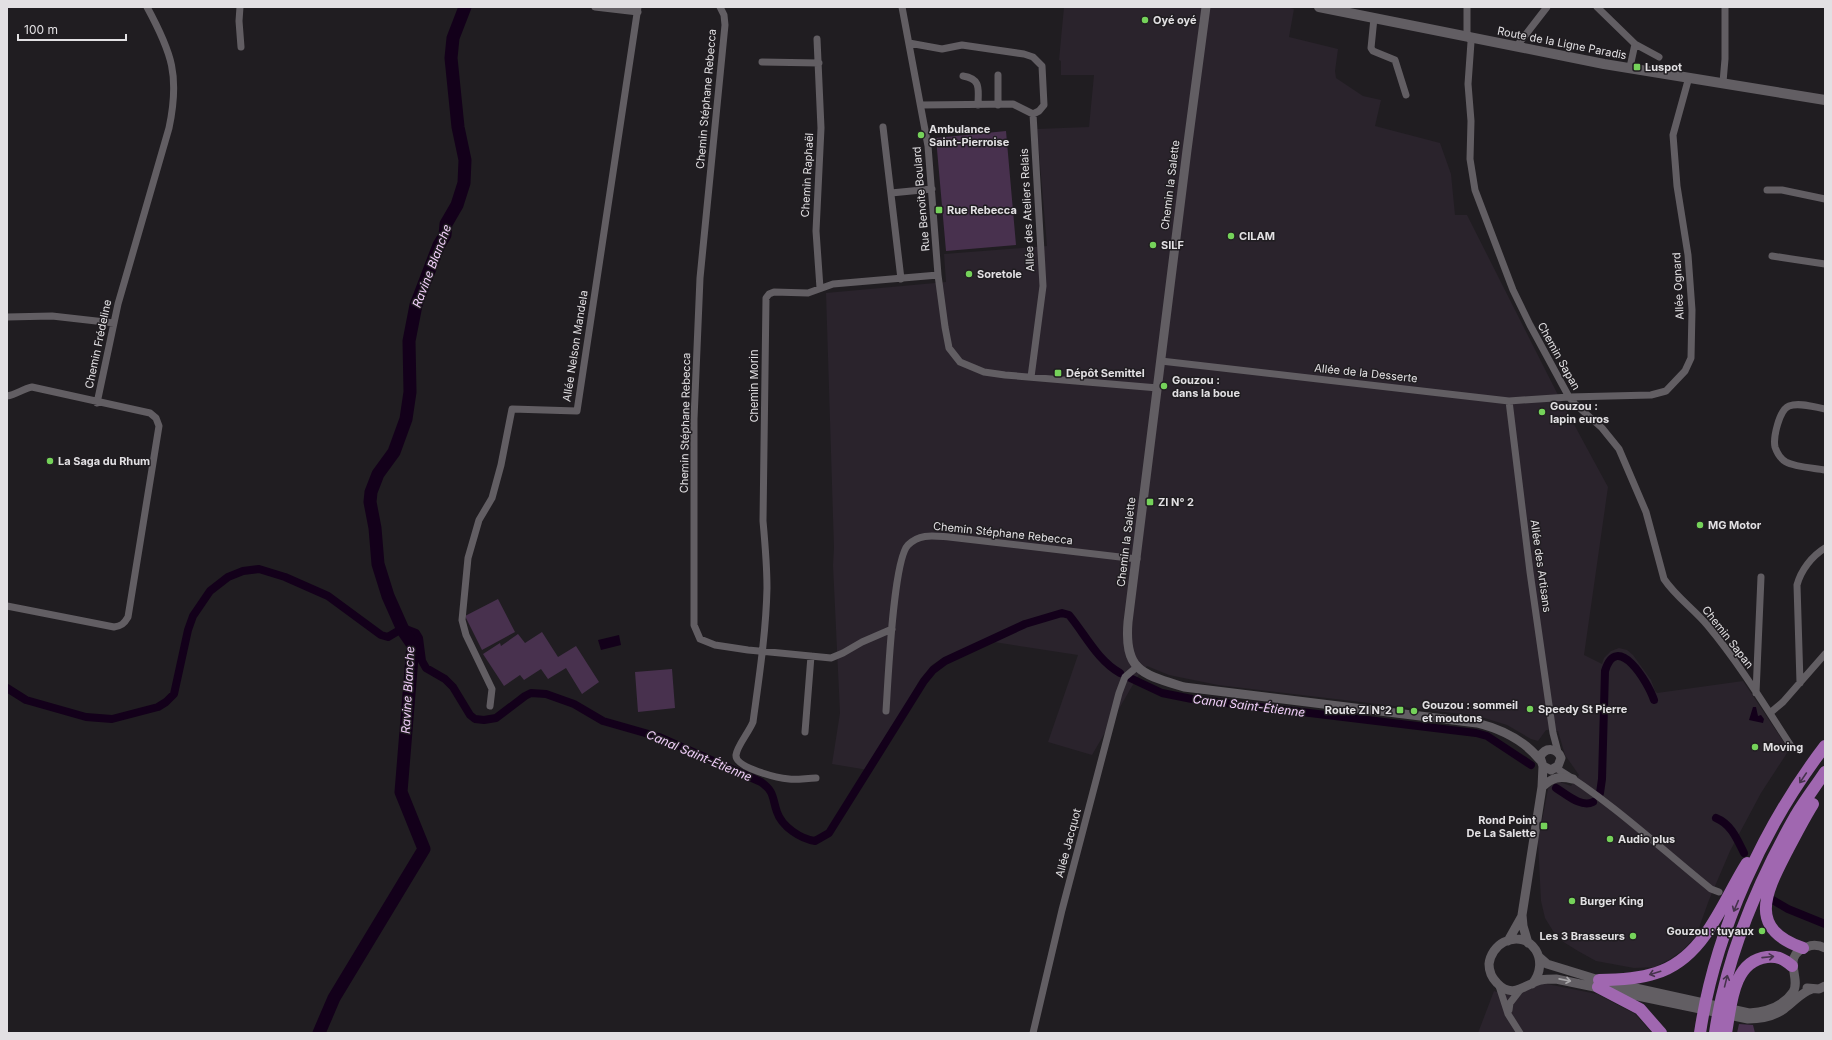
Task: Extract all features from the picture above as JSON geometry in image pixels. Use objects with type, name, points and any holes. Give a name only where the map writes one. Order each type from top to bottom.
[{"type":"highway","points":[[1599,984],[1657,973],[1674,966],[1689,954],[1702,940],[1720,912],[1743,869],[1825,746]]},
{"type":"highway","points":[[1715,1033],[1717,1016],[1730,967],[1748,915],[1768,869],[1797,814],[1825,772]]},
{"type":"highway","points":[[1804,948],[1794,944],[1778,934],[1768,920],[1765,904],[1771,883],[1806,815],[1825,784]]},
{"type":"highway","points":[[1700,1033],[1703,1013],[1715,964],[1734,909],[1754,863],[1784,806]]},
{"type":"highway","points":[[1726,1033],[1736,983],[1740,974],[1747,967],[1756,960],[1775,956],[1784,959],[1793,972]]},
{"type":"highway","points":[[1599,984],[1640,1009],[1661,1033]]},
{"type":"main road","name":"Route de la Ligne Paradis","points":[[1319,7],[1630,67],[1825,100]]},
{"type":"street","name":"Chemin Frédeline","points":[[7,606],[114,627],[120,626],[128,617],[160,426],[156,418],[150,413],[97,403],[114,323],[174,108],[175,81],[173,68],[159,30],[147,7]]},
{"type":"street","points":[[240,7],[240,47]]},
{"type":"street","points":[[595,7],[638,9]]},
{"type":"street","name":"Chemin Stéphane Rebecca","points":[[720,7],[724,15],[725,24],[700,278],[694,418],[694,625],[699,638],[707,643],[748,650],[834,658],[862,642],[892,630]]},
{"type":"street","name":"Rue Benoite Boulard","points":[[902,7],[928,146],[938,275],[949,348],[960,362],[984,372],[1031,377]]},
{"type":"street","name":"Chemin la Salette","points":[[1202,7],[1204,18]]},
{"type":"street","name":"Chemin la Salette","points":[[1206,7],[1127,638],[1128,652],[1138,666],[1150,676],[1184,687],[1477,723],[1504,732],[1551,763],[1553,750],[1528,747]]},
{"type":"street","name":"Chemin Sapan","points":[[1467,7],[1467,32],[1471,42],[1468,84],[1470,159],[1475,190],[1513,290],[1569,397],[1602,428],[1619,449],[1646,512],[1664,579],[1670,588],[1707,625],[1770,713],[1791,746]]},
{"type":"street","points":[[1516,46],[1547,7]]},
{"type":"street","points":[[1598,7],[1635,44],[1659,57]]},
{"type":"street","points":[[1723,82],[1725,59],[1725,7]]},
{"type":"street","name":"Allée Nelson Mandela","points":[[490,706],[492,689],[466,635],[462,620],[468,558],[480,520],[492,498],[501,465],[512,409],[577,411],[638,9]]},
{"type":"street","points":[[1374,18],[1370,48],[1373,51],[1395,60],[1406,96]]},
{"type":"street","name":"Chemin Raphaël","points":[[817,39],[820,128],[816,231],[820,288]]},
{"type":"street","points":[[909,43],[942,49],[962,45],[1024,54],[1033,57],[1042,66],[1044,105],[1039,111],[1033,114],[1013,104],[921,105]]},
{"type":"street","points":[[1630,67],[1635,44]]},
{"type":"street","points":[[762,62],[819,63]]},
{"type":"street","points":[[998,75],[998,105]]},
{"type":"street","points":[[963,76],[971,77],[976,82],[978,86],[978,105]]},
{"type":"street","name":"Allée Ognard","points":[[1569,397],[1659,394],[1666,391],[1676,381],[1688,366],[1691,358],[1691,302],[1688,254],[1676,179],[1673,135],[1689,77]]},
{"type":"street","name":"Allée des Ateliers Relais","points":[[1031,377],[1043,286],[1033,114]]},
{"type":"street","points":[[883,127],[901,279]]},
{"type":"street","points":[[891,193],[932,189]]},
{"type":"street","points":[[1767,190],[1782,190],[1825,198]]},
{"type":"street","points":[[1772,256],[1825,264]]},
{"type":"street","name":"Chemin Morin","points":[[763,651],[767,588],[766,555],[762,521],[766,298],[769,294],[774,292],[808,293],[833,284],[938,275]]},
{"type":"street","points":[[7,317],[52,316],[114,323]]},
{"type":"street","name":"Allée de la Desserte","points":[[1161,361],[1509,401],[1569,397]]},
{"type":"street","points":[[1031,377],[1158,388]]},
{"type":"street","points":[[7,396],[12,395],[24,388],[32,387],[97,403]]},
{"type":"street","name":"Allée des Artisans","points":[[1509,401],[1530,572],[1553,733],[1551,763]]},
{"type":"street","points":[[1825,409],[1798,404],[1789,406],[1783,410],[1780,415],[1775,446],[1780,457],[1786,462],[1825,470]]},
{"type":"street","name":"Chemin Stéphane Rebecca","points":[[886,711],[892,630],[900,564],[904,551],[913,541],[927,535],[1137,559]]},
{"type":"street","points":[[1800,683],[1799,577],[1805,566],[1825,548]]},
{"type":"street","points":[[1756,693],[1761,577]]},
{"type":"street","points":[[763,651],[753,722],[746,738],[738,748],[736,753],[737,761],[745,766],[775,777],[791,779],[816,778]]},
{"type":"street","points":[[1770,713],[1783,702],[1825,654]]},
{"type":"street","points":[[805,732],[810,656]]},
{"type":"street","name":"Allée Jacquot","points":[[1033,1033],[1062,910],[1119,693],[1125,677],[1138,666]]},
{"type":"street","name":"Allée des Artisans","points":[[1547,750],[1553,733]]},
{"type":"street","points":[[1547,750],[1541,754],[1551,763],[1638,828],[1711,889],[1718,892]]},
{"type":"street","points":[[1528,943],[1523,926],[1522,915],[1542,787],[1551,763]]},
{"type":"street","points":[[1542,787],[1554,778],[1559,777],[1573,779]]},
{"type":"street","points":[[1520,990],[1505,989],[1499,986],[1493,980],[1490,973],[1490,961],[1494,950],[1508,940],[1522,915]]},
{"type":"street","points":[[1508,940],[1521,940],[1528,943],[1537,952],[1539,957],[1540,972],[1532,984]]},
{"type":"street","points":[[1783,1006],[1795,985],[1793,972],[1798,953],[1804,948],[1816,945],[1825,948]]},
{"type":"street","points":[[1539,957],[1547,964],[1599,984]]},
{"type":"street","points":[[1793,972],[1805,987],[1812,989]]},
{"type":"street","points":[[1508,1012],[1510,1002],[1520,990],[1540,980],[1556,979],[1599,984],[1748,1019],[1768,1018],[1802,992],[1825,986]]},
{"type":"street","points":[[1499,986],[1512,1023],[1520,1033]]},
{"type":"shaded area","points":[[1064,7],[1286,7],[1294,9],[1289,37],[1338,49],[1335,71],[1336,78],[1363,96],[1381,100],[1375,126],[1440,143],[1451,174],[1455,215],[1467,215],[1557,393],[1608,487],[1584,655],[1602,664],[1604,658],[1611,651],[1619,648],[1627,650],[1633,655],[1651,680],[1657,693],[1743,681],[1789,750],[1761,793],[1730,851],[1709,900],[1696,936],[1683,950],[1670,959],[1655,967],[1634,968],[1596,961],[1562,941],[1553,931],[1545,918],[1541,901],[1538,842],[1548,789],[1557,781],[1571,786],[1579,775],[1565,755],[1558,731],[1546,730],[1538,741],[1531,739],[1507,725],[1478,716],[1218,685],[1169,675],[1147,666],[1138,676],[1092,755],[1048,742],[1078,655],[994,642],[941,659],[932,665],[919,681],[868,770],[832,764],[840,713],[833,565],[834,548],[826,293],[946,282],[944,254],[1047,246],[1037,129],[1089,127],[1094,75],[1061,75],[1061,61],[1059,60]]},
{"type":"shaded area","points":[[1006,131],[1016,245],[946,251],[936,138]]},
{"type":"shaded area","points":[[498,599],[515,632],[482,650],[465,616]]},
{"type":"shaded area","points":[[542,632],[558,657],[576,646],[599,682],[582,694],[566,668],[548,679],[541,669],[524,680],[520,675],[504,686],[483,654],[500,643],[501,646],[518,634],[525,643]]},
{"type":"shaded area","points":[[619,635],[621,645],[601,650],[598,640]]},
{"type":"shaded area","points":[[672,669],[675,708],[638,712],[635,672]]},
{"type":"shaded area","points":[[1753,707],[1756,707],[1758,716],[1761,715],[1764,719],[1763,723],[1749,720]]},
{"type":"shaded area","points":[[1542,983],[1597,994],[1635,1014],[1652,1033],[1478,1033],[1494,991],[1507,995],[1517,995]]},
{"type":"shaded area","points":[[1739,1024],[1753,1025],[1755,1033],[1737,1033]]},
{"type":"waterway","name":"Ravine Blanche","points":[[319,1033],[334,998],[424,849],[401,792],[413,645],[404,632],[388,596],[378,564],[375,528],[370,502],[371,492],[378,474],[394,452],[406,419],[410,392],[409,341],[416,305],[439,245],[445,235],[446,224],[457,205],[464,183],[465,160],[458,127],[451,58],[453,38],[465,7]]},
{"type":"waterway","name":"Canal Saint-Étienne","points":[[7,688],[26,700],[86,717],[112,719],[158,707],[174,694],[188,630],[193,616],[210,591],[228,577],[243,571],[259,569],[285,577],[328,596],[381,635],[388,637],[403,628],[416,633],[419,638],[422,661],[426,668],[445,679],[453,687],[470,715],[475,719],[484,720],[496,718],[531,693],[546,694],[574,704],[603,721],[659,737],[761,782],[771,792],[777,812],[783,823],[798,835],[815,841],[829,833],[924,681],[933,670],[945,661],[1025,624],[1062,613],[1069,615],[1098,654],[1112,668],[1120,673]]},
{"type":"waterway","name":"Canal Saint-Étienne","points":[[1600,793],[1602,779],[1605,671],[1610,660],[1617,656],[1624,658],[1632,664],[1646,682],[1654,700]]},
{"type":"waterway","name":"Canal Saint-Étienne","points":[[1128,677],[1162,693],[1192,699],[1476,733],[1487,736],[1531,765]]},
{"type":"waterway","name":"Canal Saint-Étienne","points":[[1556,788],[1579,802],[1593,802]]},
{"type":"waterway","name":"Canal Saint-Étienne","points":[[1716,818],[1730,828],[1744,853]]},
{"type":"waterway","name":"Canal Saint-Étienne","points":[[1771,899],[1788,909],[1825,924]]},
{"type":"place","name":"Oyé oyé","points":[[1145,20]]},
{"type":"place","name":"Luspot","points":[[1637,67]]},
{"type":"place","name":"Ambulance Saint-Pierroise","points":[[921,135]]},
{"type":"place","name":"Rue Rebecca","points":[[939,210]]},
{"type":"place","name":"CILAM","points":[[1231,236]]},
{"type":"place","name":"SILF","points":[[1153,245]]},
{"type":"place","name":"Soretole","points":[[969,274]]},
{"type":"place","name":"Dépôt Semittel","points":[[1058,373]]},
{"type":"place","name":"Gouzou : dans la boue","points":[[1164,386]]},
{"type":"place","name":"Gouzou : lapin euros","points":[[1542,412]]},
{"type":"place","name":"La Saga du Rhum","points":[[50,461]]},
{"type":"place","name":"ZI N° 2","points":[[1150,502]]},
{"type":"place","name":"MG Motor","points":[[1700,525]]},
{"type":"place","name":"Speedy St Pierre","points":[[1530,709]]},
{"type":"place","name":"Route ZI N°2","points":[[1400,710]]},
{"type":"place","name":"Gouzou : sommeil et moutons","points":[[1414,711]]},
{"type":"place","name":"Moving","points":[[1755,747]]},
{"type":"place","name":"Rond Point De La Salette","points":[[1544,826]]},
{"type":"place","name":"Audio plus","points":[[1610,839]]},
{"type":"place","name":"Burger King","points":[[1572,901]]},
{"type":"place","name":"Gouzou : tuyaux","points":[[1762,931]]},
{"type":"place","name":"Les 3 Brasseurs","points":[[1633,936]]}]
